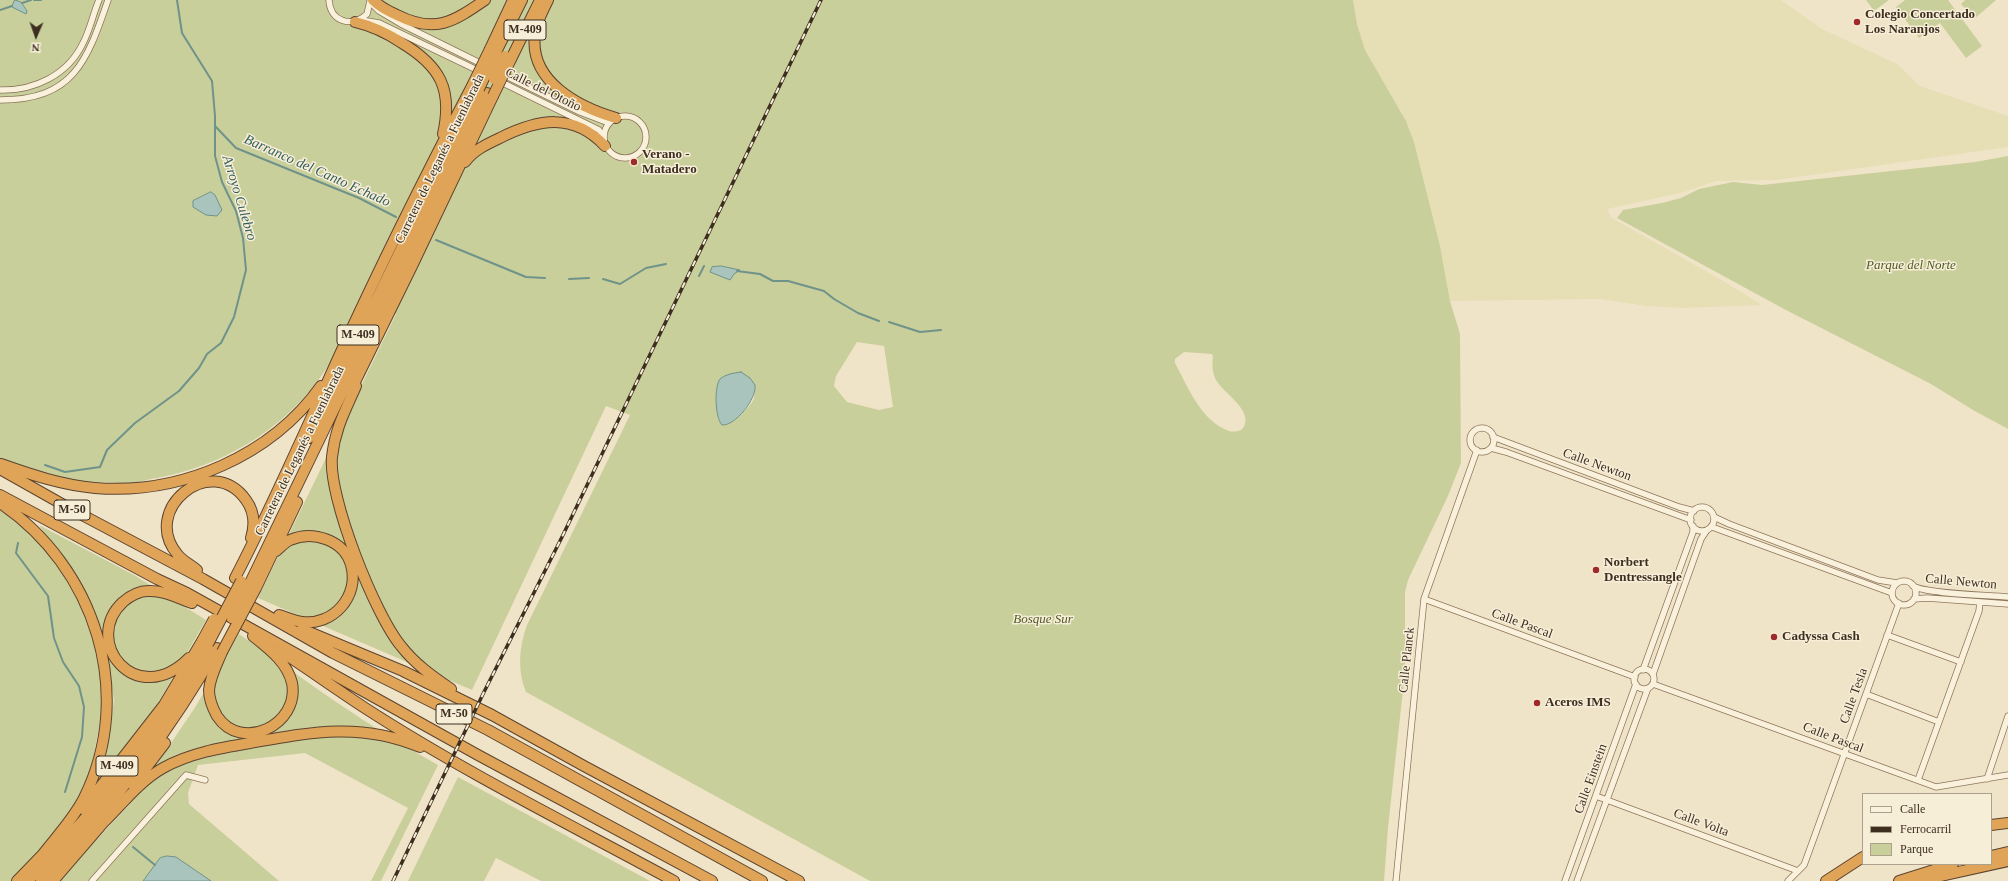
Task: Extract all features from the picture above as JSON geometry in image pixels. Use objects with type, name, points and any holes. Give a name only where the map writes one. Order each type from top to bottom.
[{"type":"highway","points":[[371,1],[402,18],[426,25],[450,22],[485,0]]},
{"type":"highway","name":"M-409","points":[[500,54],[513,0]]},
{"type":"highway","name":"M-409","points":[[412,266],[482,91],[500,54],[522,0]]},
{"type":"highway","name":"Carretera de Leganés a Fuenlabrada","points":[[40,881],[124,785],[178,714],[245,583],[500,54],[532,0]]},
{"type":"highway","name":"M-409","points":[[500,54],[540,0]]},
{"type":"highway","name":"M-409","points":[[548,0],[539,19],[535,34],[535,48],[539,65],[546,77],[570,98],[613,120]]},
{"type":"highway","name":"M-409","points":[[358,21],[393,37],[422,55],[435,70],[443,87],[446,102],[446,118],[437,153]]},
{"type":"highway","name":"M-409","points":[[53,881],[105,822],[171,735],[212,646],[245,583],[270,508],[341,353],[437,153],[482,91]]},
{"type":"highway","name":"M-409","points":[[245,583],[273,554],[331,429],[466,161],[481,147],[514,131],[546,122],[561,122],[574,125],[604,142]]},
{"type":"highway","points":[[379,334],[336,430],[332,459],[335,487],[343,518],[369,591],[384,622],[400,646],[424,671],[492,715]]},
{"type":"highway","points":[[0,464],[51,480],[95,488],[142,487],[194,476],[243,455],[285,425],[313,398],[341,353]]},
{"type":"highway","name":"M-50","points":[[0,469],[69,508],[146,548],[333,653],[488,730],[762,881]]},
{"type":"highway","points":[[206,576],[177,554],[169,537],[168,519],[171,508],[182,493],[195,485],[214,482],[226,484],[237,490],[248,503],[253,514],[254,526],[245,583]]},
{"type":"highway","name":"M-50","points":[[0,495],[157,579],[187,593],[478,755],[712,881]]},
{"type":"highway","points":[[0,503],[18,515],[52,548],[71,575],[80,590],[94,624],[105,667],[106,711],[104,733],[92,778],[84,798],[76,812],[43,854]]},
{"type":"highway","points":[[273,554],[289,540],[312,536],[327,539],[340,548],[351,564],[353,581],[349,597],[338,612],[319,622],[302,622],[278,615]]},
{"type":"highway","points":[[146,548],[206,576],[298,627],[403,672],[492,715],[799,881]]},
{"type":"highway","points":[[157,579],[192,603],[277,648],[365,708],[473,772],[674,881]]},
{"type":"highway","points":[[192,603],[155,591],[135,594],[120,604],[112,617],[108,629],[109,643],[113,654],[123,667],[134,674],[153,678],[169,674],[212,646]]},
{"type":"highway","points":[[212,646],[209,689],[212,708],[221,722],[230,728],[244,734],[259,733],[272,727],[282,718],[289,707],[292,696],[292,683],[280,660],[253,636]]},
{"type":"highway","name":"M-409","points":[[17,881],[78,815],[212,646]]},
{"type":"highway","name":"Carretera de Leganés a Fuenlabrada","points":[[28,881],[56,851],[152,734],[212,646]]},
{"type":"highway","points":[[105,822],[146,780],[161,769],[185,757],[212,750],[317,732],[348,730],[399,738],[473,772]]},
{"type":"highway","points":[[1992,825],[2008,823]]},
{"type":"highway","points":[[1992,856],[2008,852]]},
{"type":"highway","points":[[1826,881],[1862,858]]},
{"type":"highway","points":[[1992,865],[2008,861]]},
{"type":"highway","points":[[1899,881],[1950,865]]},
{"type":"highway","points":[[1918,881],[1990,865]]},
{"type":"street","points":[[0,90],[26,89],[47,79],[67,66],[82,45],[99,0]]},
{"type":"street","points":[[0,100],[30,98],[43,94],[74,73],[85,60],[94,43],[108,0]]},
{"type":"street","name":"Calle del Otoño","points":[[329,0],[330,8],[335,16],[342,21],[370,20],[396,31],[599,130],[604,142]]},
{"type":"street","points":[[358,21],[367,14],[371,1]]},
{"type":"street","name":"Calle del Otoño","points":[[371,1],[379,11],[401,24],[580,112],[613,120]]},
{"type":"street","points":[[628,116],[637,120],[644,126],[647,139],[644,148],[637,156],[628,159],[615,157],[604,142],[605,129],[613,120],[628,116]]},
{"type":"street","points":[[1486,428],[1493,437],[1491,448],[1484,451],[1477,450],[1470,441],[1474,431],[1486,428]]},
{"type":"street","name":"Calle Newton","points":[[1493,437],[1679,507],[1694,511]]},
{"type":"street","name":"Calle Newton","points":[[1491,448],[1506,452],[1690,520]]},
{"type":"street","name":"Calle Planck","points":[[1396,881],[1424,599],[1477,450]]},
{"type":"street","points":[[1698,508],[1707,508],[1714,517],[1878,580],[1897,583],[1906,581],[1913,586],[1916,593],[1914,599],[1909,603],[1899,603],[1895,600],[1892,593],[1709,529],[1698,530],[1693,526],[1690,520],[1694,511],[1698,508]]},
{"type":"street","points":[[1653,674],[1648,670],[1638,672],[1635,677],[1636,684],[1641,688],[1648,688],[1653,684],[1653,674],[1701,539],[1709,529],[1714,517]]},
{"type":"street","points":[[1643,670],[1693,532],[1693,526]]},
{"type":"street","points":[[1892,593],[1897,583]]},
{"type":"street","name":"Calle Newton","points":[[1913,586],[1918,589],[1935,591],[2008,597]]},
{"type":"street","name":"Calle Newton","points":[[1914,599],[1927,598],[2008,604]]},
{"type":"street","name":"Calle Pascal","points":[[1424,599],[1635,677]]},
{"type":"street","points":[[1918,780],[1979,611],[1980,602]]},
{"type":"street","name":"Calle Tesla","points":[[1788,881],[1807,857],[1899,603]]},
{"type":"street","points":[[1887,635],[1961,662]]},
{"type":"street","name":"Calle Einstein","points":[[1565,881],[1636,684]]},
{"type":"street","name":"Calle Pascal","points":[[1653,684],[1936,787],[2008,775]]},
{"type":"street","name":"Calle Einstein","points":[[1577,881],[1648,688]]},
{"type":"street","points":[[1866,694],[1939,722]]},
{"type":"street","points":[[1987,779],[2008,716]]},
{"type":"street","points":[[92,881],[186,775],[206,780]]},
{"type":"street","name":"Calle Volta","points":[[1596,796],[1798,870]]},
{"type":"shaded area","points":[[1353,0],[1781,0],[1822,29],[1897,64],[1920,86],[2008,116],[2008,147],[1776,180],[1716,181],[1684,192],[1607,209],[1612,218],[1725,282],[1762,305],[1682,308],[1646,306],[1600,299],[1450,301],[1440,246],[1414,142],[1406,121],[1365,50],[1357,24]]},
{"type":"green space","name":"Bosque Sur","points":[[0,0],[1353,0],[1357,24],[1365,50],[1406,121],[1414,142],[1440,246],[1450,301],[1460,334],[1461,463],[1448,496],[1408,580],[1405,592],[1405,671],[1388,828],[1384,881],[870,881],[526,692],[521,676],[520,659],[522,642],[527,625],[630,415],[606,406],[472,690],[258,598],[396,314],[361,299],[331,360],[319,379],[303,398],[286,415],[247,444],[204,465],[139,482],[108,483],[68,479],[49,475],[0,459]],"holes":[[[857,342],[884,346],[893,407],[879,410],[847,402],[834,386],[836,376]],[[1184,352],[1212,354],[1212,366],[1216,380],[1236,402],[1245,415],[1246,422],[1242,429],[1233,432],[1229,431],[1211,420],[1190,392],[1175,363],[1175,359]],[[746,375],[755,385],[754,398],[746,410],[737,418],[724,425],[718,418],[716,390]]]},
{"type":"green space","points":[[1866,0],[1889,0],[1874,11]]},
{"type":"green space","points":[[1905,0],[1948,0],[1982,46],[1966,58],[1940,23],[1919,38],[1896,7]]},
{"type":"green space","points":[[1965,0],[1996,0],[1974,19],[1961,4]]},
{"type":"green space","name":"Parque del Norte","points":[[2008,156],[2008,429],[1973,410],[1931,384],[1784,309],[1617,218],[1623,210],[1662,203],[1681,198],[1699,189],[1733,182],[1762,185],[1975,162]]},
{"type":"green space","points":[[0,509],[43,544],[73,585],[91,628],[102,671],[102,710],[94,755],[84,790],[45,846],[12,881],[0,881]]},
{"type":"green space","points":[[39,525],[134,575],[206,620],[153,712],[89,795],[106,756],[114,700],[95,610]]},
{"type":"green space","points":[[239,634],[361,719],[438,765],[381,881],[371,881],[408,808],[305,753],[198,765],[188,793],[189,804],[279,881],[58,881],[129,805],[194,709]]},
{"type":"green space","points":[[458,777],[650,881],[541,881],[496,858],[484,881],[408,881]]},
{"type":"water","points":[[15,0],[21,2],[27,11],[26,14],[12,7]]},
{"type":"water","points":[[211,192],[215,195],[222,210],[217,216],[206,215],[193,207],[193,201]]},
{"type":"water","points":[[721,266],[740,270],[734,274],[730,280],[710,272],[712,267]]},
{"type":"water","points":[[741,372],[750,378],[755,385],[753,397],[739,416],[733,421],[722,425],[718,416],[716,402],[718,383],[720,379],[725,376]]},
{"type":"water","points":[[167,856],[176,857],[211,881],[143,881],[160,858]]},
{"type":"waterway","points":[[22,3],[31,0]]},
{"type":"waterway","points":[[34,0],[41,0]]},
{"type":"waterway","name":"Arroyo Culebro","points":[[45,465],[65,472],[100,467],[107,450],[135,423],[179,391],[199,368],[207,354],[221,343],[234,317],[246,270],[243,238],[236,211],[222,182],[215,156],[215,116],[212,81],[182,33],[177,0]]},
{"type":"waterway","points":[[0,10],[12,6]]},
{"type":"waterway","name":"Barranco del Canto Echado","points":[[215,126],[236,148],[359,198],[396,217]]},
{"type":"waterway","name":"Barranco del Canto Echado","points":[[436,240],[526,277],[545,278]]},
{"type":"waterway","name":"Barranco del Canto Echado","points":[[603,279],[620,284],[646,268],[666,264]]},
{"type":"waterway","name":"Barranco del Canto Echado","points":[[699,276],[704,266]]},
{"type":"waterway","name":"Barranco del Canto Echado","points":[[737,271],[760,274],[773,281],[788,281],[824,291],[834,299],[858,313],[879,321]]},
{"type":"waterway","name":"Barranco del Canto Echado","points":[[569,279],[589,278]]},
{"type":"waterway","name":"Barranco del Canto Echado","points":[[889,322],[920,332],[941,330]]},
{"type":"waterway","name":"Arroyo Culebro","points":[[18,543],[16,553],[48,596],[54,638],[63,662],[79,686],[84,707],[82,737],[65,792]]},
{"type":"waterway","name":"Arroyo Culebro","points":[[133,847],[155,865]]},
{"type":"railway","points":[[393,881],[483,694],[562,537],[821,0]]},
{"type":"place","name":"Colegio Concertado Los Naranjos","points":[[1857,22]]},
{"type":"place","name":"Verano - Matadero","points":[[634,162]]},
{"type":"place","name":"Norbert Dentressangle","points":[[1596,570]]},
{"type":"place","name":"Cadyssa Cash","points":[[1774,637]]},
{"type":"place","name":"Aceros IMS","points":[[1537,703]]}]
